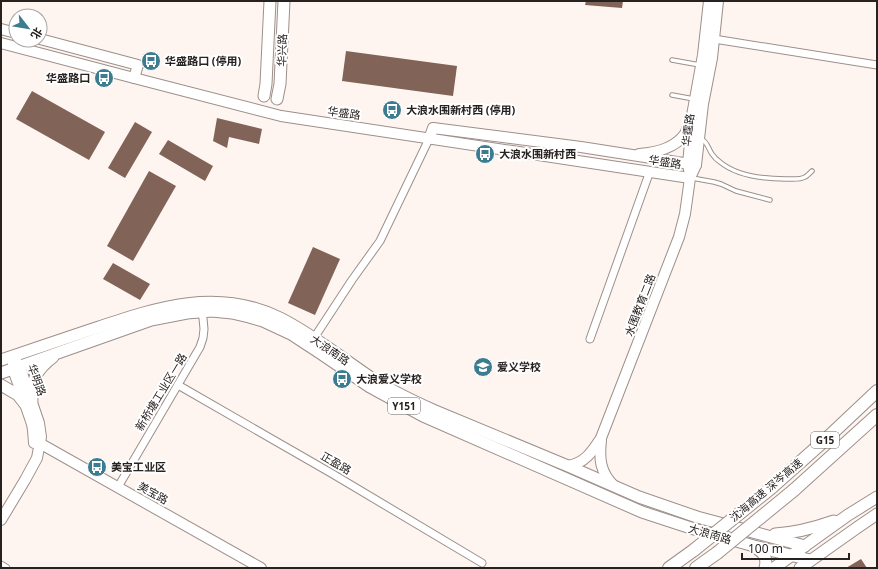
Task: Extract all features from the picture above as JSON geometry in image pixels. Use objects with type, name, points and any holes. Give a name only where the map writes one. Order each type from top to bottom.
[{"type":"highway","name":"沈海高速 深岑高速","points":[[669,568],[694,550],[771,488],[877,391]]},
{"type":"highway","name":"沈海高速 深岑高速","points":[[696,568],[794,490],[877,415]]},
{"type":"main road","name":"华兴路","points":[[264,96],[266,84],[270,1]]},
{"type":"main road","name":"华兴路","points":[[277,99],[280,84],[284,1]]},
{"type":"main road","name":"华霆路","points":[[692,164],[691,120],[703,55],[709,1]]},
{"type":"main road","name":"华霆路","points":[[690,178],[699,138],[703,104],[710,70],[718,1]]},
{"type":"main road","points":[[48,41],[138,65],[134,78]]},
{"type":"main road","name":"华盛路","points":[[1,43],[272,114],[690,178]]},
{"type":"main road","points":[[264,96],[277,99]]},
{"type":"main road","points":[[632,155],[664,149],[675,144],[685,134],[691,120]]},
{"type":"main road","name":"华盛路","points":[[428,139],[433,128],[692,164]]},
{"type":"main road","name":"水围教育二路","points":[[601,438],[679,237],[685,214],[690,178]]},
{"type":"main road","name":"大浪南路","points":[[1,373],[151,320],[176,315],[217,302],[251,307],[280,318],[314,338],[377,381],[413,401],[639,497],[697,517],[805,546]]},
{"type":"main road","name":"大浪南路","points":[[1,360],[149,311],[169,306],[202,307],[244,315],[264,321],[291,334],[384,396],[423,416],[642,512],[694,529],[810,560]]},
{"type":"main road","points":[[1,385],[28,402],[36,375],[45,363],[58,353]]},
{"type":"main road","name":"华明路","points":[[1,510],[20,478],[30,459],[32,451],[41,437],[40,428],[28,402],[13,356]]},
{"type":"main road","points":[[568,466],[578,464],[586,458],[601,438]]},
{"type":"main road","points":[[601,438],[600,461],[605,474],[614,486]]},
{"type":"main road","name":"华明路","points":[[1,520],[37,458],[37,442]]},
{"type":"main road","name":"美宝路","points":[[37,442],[261,568]]},
{"type":"main road","points":[[774,568],[848,515],[877,497]]},
{"type":"main road","points":[[652,515],[657,503]]},
{"type":"main road","points":[[800,568],[877,514]]},
{"type":"main road","points":[[756,533],[790,533],[810,529],[848,515]]},
{"type":"main road","points":[[750,545],[765,556],[765,568]]},
{"type":"main road","points":[[805,546],[810,560]]},
{"type":"street","points":[[714,39],[877,65]]},
{"type":"street","points":[[314,338],[352,280],[380,242],[428,139]]},
{"type":"street","points":[[590,339],[650,171]]},
{"type":"street","name":"新桥塘工业区一路","points":[[118,487],[200,348],[204,329],[202,307]]},
{"type":"street","name":"正盈路","points":[[178,385],[331,473],[482,563]]},
{"type":"street","points":[[1,565],[6,568]]},
{"type":"lane","points":[[672,60],[701,65]]},
{"type":"lane","points":[[672,95],[695,99]]},
{"type":"lane","points":[[699,138],[705,140],[711,152],[720,162],[738,172],[761,178],[775,179],[805,177],[812,171]]},
{"type":"lane","points":[[690,178],[714,182],[736,191],[770,200]]},
{"type":"building","points":[[586,1],[623,1],[622,8],[585,5]]},
{"type":"building","points":[[346,51],[457,66],[453,96],[342,81]]},
{"type":"building","points":[[32,91],[105,132],[89,160],[16,119]]},
{"type":"building","points":[[217,118],[262,129],[259,144],[229,137],[227,148],[213,141]]},
{"type":"building","points":[[135,122],[152,132],[125,178],[108,168]]},
{"type":"building","points":[[168,140],[213,166],[205,181],[159,154]]},
{"type":"building","points":[[149,171],[176,186],[133,261],[107,246]]},
{"type":"building","points":[[313,247],[340,259],[315,315],[288,303]]},
{"type":"building","points":[[113,263],[150,284],[140,300],[103,279]]},
{"type":"building","points":[[861,559],[867,568],[846,568]]},
{"type":"place","name":"华盛路口 (停用)","points":[[151,61]]},
{"type":"place","name":"华盛路口","points":[[104,78]]},
{"type":"place","name":"大浪水围新村西 (停用)","points":[[392,110]]},
{"type":"place","name":"大浪水围新村西","points":[[485,154]]},
{"type":"place","name":"爱义学校","points":[[483,367]]},
{"type":"place","name":"大浪爱义学校","points":[[342,379]]},
{"type":"place","name":"美宝工业区","points":[[97,467]]}]
